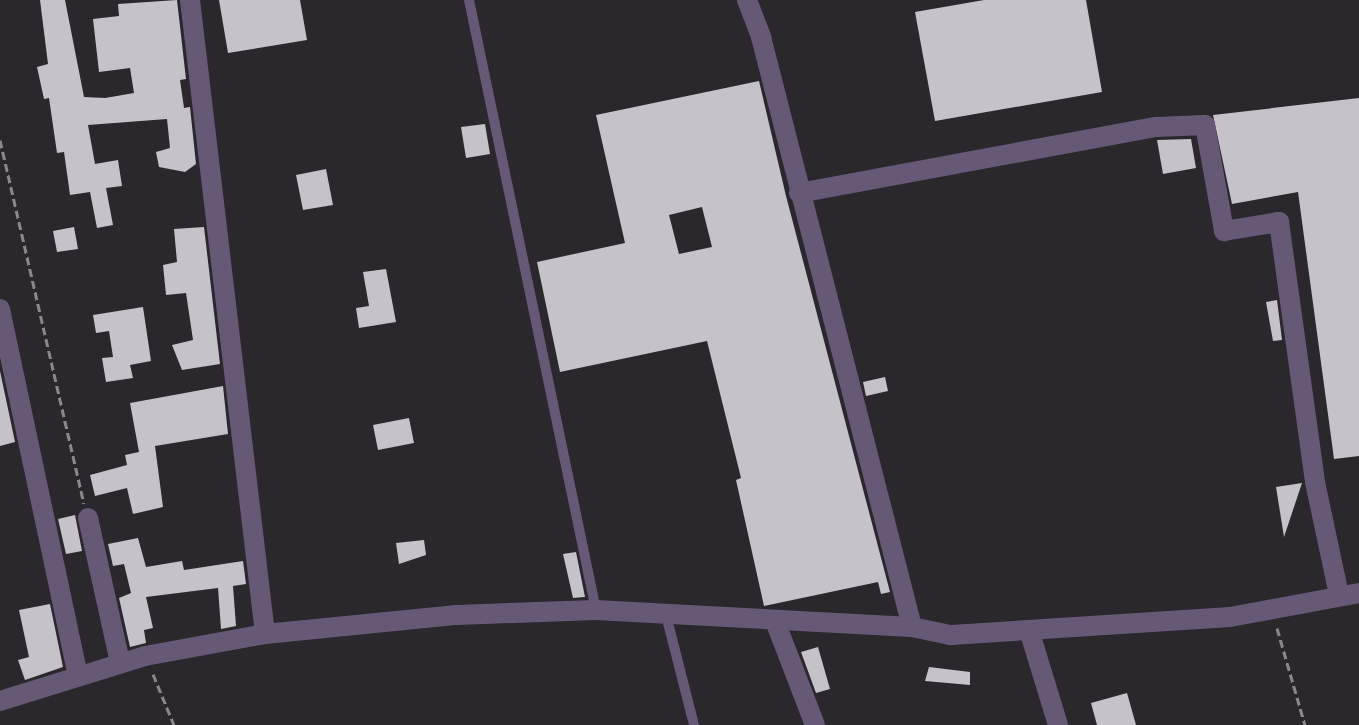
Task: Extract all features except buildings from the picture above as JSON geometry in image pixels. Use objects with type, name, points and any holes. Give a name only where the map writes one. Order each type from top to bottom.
[{"type":"street","points":[[190,0],[265,634]]},
{"type":"street","points":[[747,0],[761,37],[912,627]]},
{"type":"street","points":[[0,701],[145,656],[265,634],[457,615],[596,610],[912,627],[951,635],[1230,617],[1349,594],[1315,482],[1279,222],[1224,231],[1205,125],[1156,127],[799,193]]},
{"type":"street","points":[[0,309],[78,675]]},
{"type":"street","points":[[88,518],[120,662]]},
{"type":"street","points":[[775,621],[815,725]]},
{"type":"street","points":[[1029,630],[1058,725]]},
{"type":"lane","points":[[469,0],[596,610]]},
{"type":"lane","points":[[666,615],[694,725]]},
{"type":"path","points":[[0,140],[88,518]]},
{"type":"path","points":[[1272,609],[1305,725]]},
{"type":"path","points":[[145,656],[174,725]]}]
